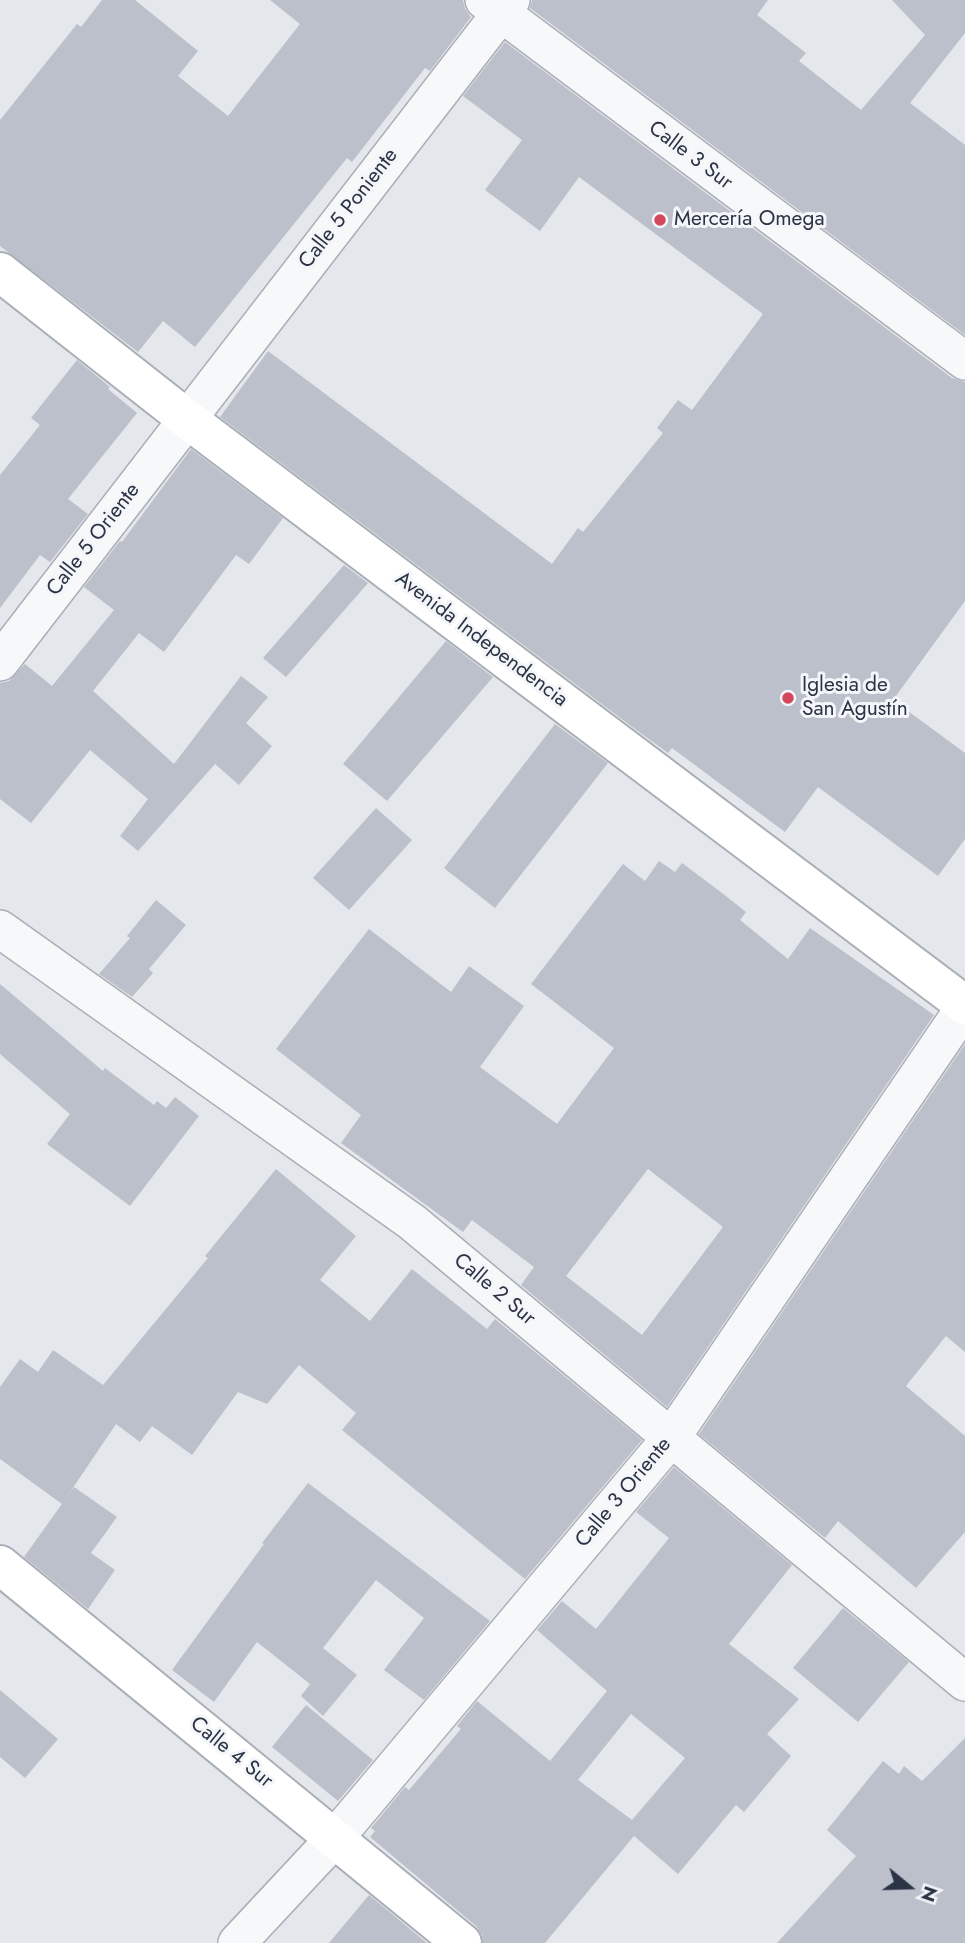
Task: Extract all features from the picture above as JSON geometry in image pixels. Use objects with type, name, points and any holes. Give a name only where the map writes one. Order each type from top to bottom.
[{"type":"main road","name":"Avenida Independencia","points":[[0,272],[187,419],[965,1006]]},
{"type":"main road","name":"Calle 4 Sur","points":[[0,1565],[461,1943]]},
{"type":"street","name":"Calle 3 Sur","points":[[498,5],[965,361]]},
{"type":"street","name":"Calle 5 Poniente","points":[[187,419],[498,5]]},
{"type":"street","name":"Calle 5 Oriente","points":[[0,662],[187,419]]},
{"type":"street","name":"Calle 2 Sur","points":[[0,929],[412,1222],[965,1682]]},
{"type":"street","name":"Calle 3 Oriente","points":[[237,1943],[335,1838],[671,1438],[965,1006]]},
{"type":"building","points":[[102,0],[135,0],[198,51],[178,76],[228,116],[300,24],[270,0],[463,0],[471,17],[430,71],[425,68],[352,162],[347,158],[195,347],[163,321],[138,352],[0,246],[0,120],[77,24],[81,27]]},
{"type":"building","points":[[532,0],[768,0],[757,15],[806,53],[799,61],[861,110],[925,35],[892,0],[965,0],[965,33],[910,103],[965,145],[965,335],[530,8]]},
{"type":"building","points":[[505,42],[952,378],[965,382],[965,601],[893,700],[965,753],[965,839],[938,876],[818,787],[785,832],[672,748],[668,753],[635,729],[220,417],[268,351],[552,564],[578,528],[583,532],[663,433],[657,428],[678,400],[692,410],[763,314],[579,177],[540,231],[485,190],[522,140],[463,96]]},
{"type":"building","points":[[77,360],[137,413],[68,499],[88,514],[50,562],[40,555],[0,608],[0,475],[40,425],[31,418]]},
{"type":"building","points":[[191,449],[283,518],[249,564],[236,555],[164,652],[139,633],[93,691],[174,764],[241,676],[268,697],[246,723],[272,746],[239,785],[215,764],[138,851],[120,836],[148,799],[90,750],[31,823],[0,799],[0,683],[9,681],[25,664],[52,686],[114,610],[84,587],[120,541],[122,542]]},
{"type":"building","points":[[344,565],[368,583],[286,677],[263,658]]},
{"type":"building","points":[[446,641],[493,677],[387,801],[343,764]]},
{"type":"building","points":[[555,724],[608,763],[495,908],[444,868]]},
{"type":"building","points":[[376,808],[412,840],[349,910],[313,878]]},
{"type":"building","points":[[659,861],[675,872],[682,863],[746,912],[740,920],[788,959],[810,928],[934,1015],[667,1407],[521,1285],[534,1267],[472,1220],[463,1232],[341,1143],[361,1115],[276,1049],[369,929],[451,992],[469,966],[524,1006],[480,1067],[557,1124],[614,1048],[531,984],[623,864],[645,881]],"holes":[[[648,1169],[723,1227],[642,1335],[566,1276]]]},
{"type":"building","points":[[156,900],[186,925],[149,969],[153,973],[132,997],[99,974],[130,938],[127,936]]},
{"type":"building","points":[[0,984],[103,1071],[105,1068],[154,1105],[157,1101],[166,1108],[175,1097],[199,1116],[130,1206],[47,1144],[70,1114],[0,1054]]},
{"type":"building","points":[[965,1044],[965,1352],[946,1336],[906,1386],[965,1436],[965,1532],[916,1588],[838,1521],[825,1538],[699,1434]]},
{"type":"building","points":[[276,1169],[356,1236],[320,1280],[370,1321],[412,1269],[487,1329],[495,1319],[642,1440],[525,1579],[342,1430],[356,1413],[299,1365],[267,1404],[238,1392],[192,1455],[152,1426],[140,1442],[116,1424],[62,1504],[0,1459],[0,1387],[20,1359],[38,1372],[53,1350],[103,1385],[208,1258],[205,1256]]},
{"type":"building","points":[[674,1467],[792,1565],[729,1644],[799,1699],[767,1734],[791,1756],[744,1812],[736,1805],[678,1874],[634,1836],[545,1943],[483,1943],[482,1935],[476,1926],[370,1837],[375,1831],[371,1828],[405,1787],[409,1790],[461,1729],[457,1726],[477,1701],[550,1761],[607,1691],[537,1630],[562,1601],[596,1629],[669,1538],[636,1512]],"holes":[[[631,1714],[685,1758],[632,1820],[578,1780]]]},
{"type":"building","points":[[308,1483],[490,1621],[424,1700],[384,1670],[424,1618],[376,1580],[323,1648],[357,1675],[323,1716],[301,1696],[310,1684],[257,1642],[214,1702],[172,1670]]},
{"type":"building","points":[[74,1487],[117,1517],[91,1553],[115,1570],[88,1609],[24,1557]]},
{"type":"building","points":[[843,1608],[909,1662],[858,1722],[793,1668]]},
{"type":"building","points":[[0,1690],[58,1739],[25,1778],[0,1757]]},
{"type":"building","points":[[306,1705],[373,1760],[338,1801],[272,1747]]},
{"type":"building","points":[[965,1738],[965,1943],[777,1943],[856,1856],[827,1830],[883,1761],[899,1774],[904,1766],[922,1781]]},
{"type":"building","points":[[369,1895],[427,1943],[329,1943]]},
{"type":"place","name":"Mercería Omega","points":[[660,220]]},
{"type":"place","name":"Iglesia de San Agustín","points":[[788,698]]}]
